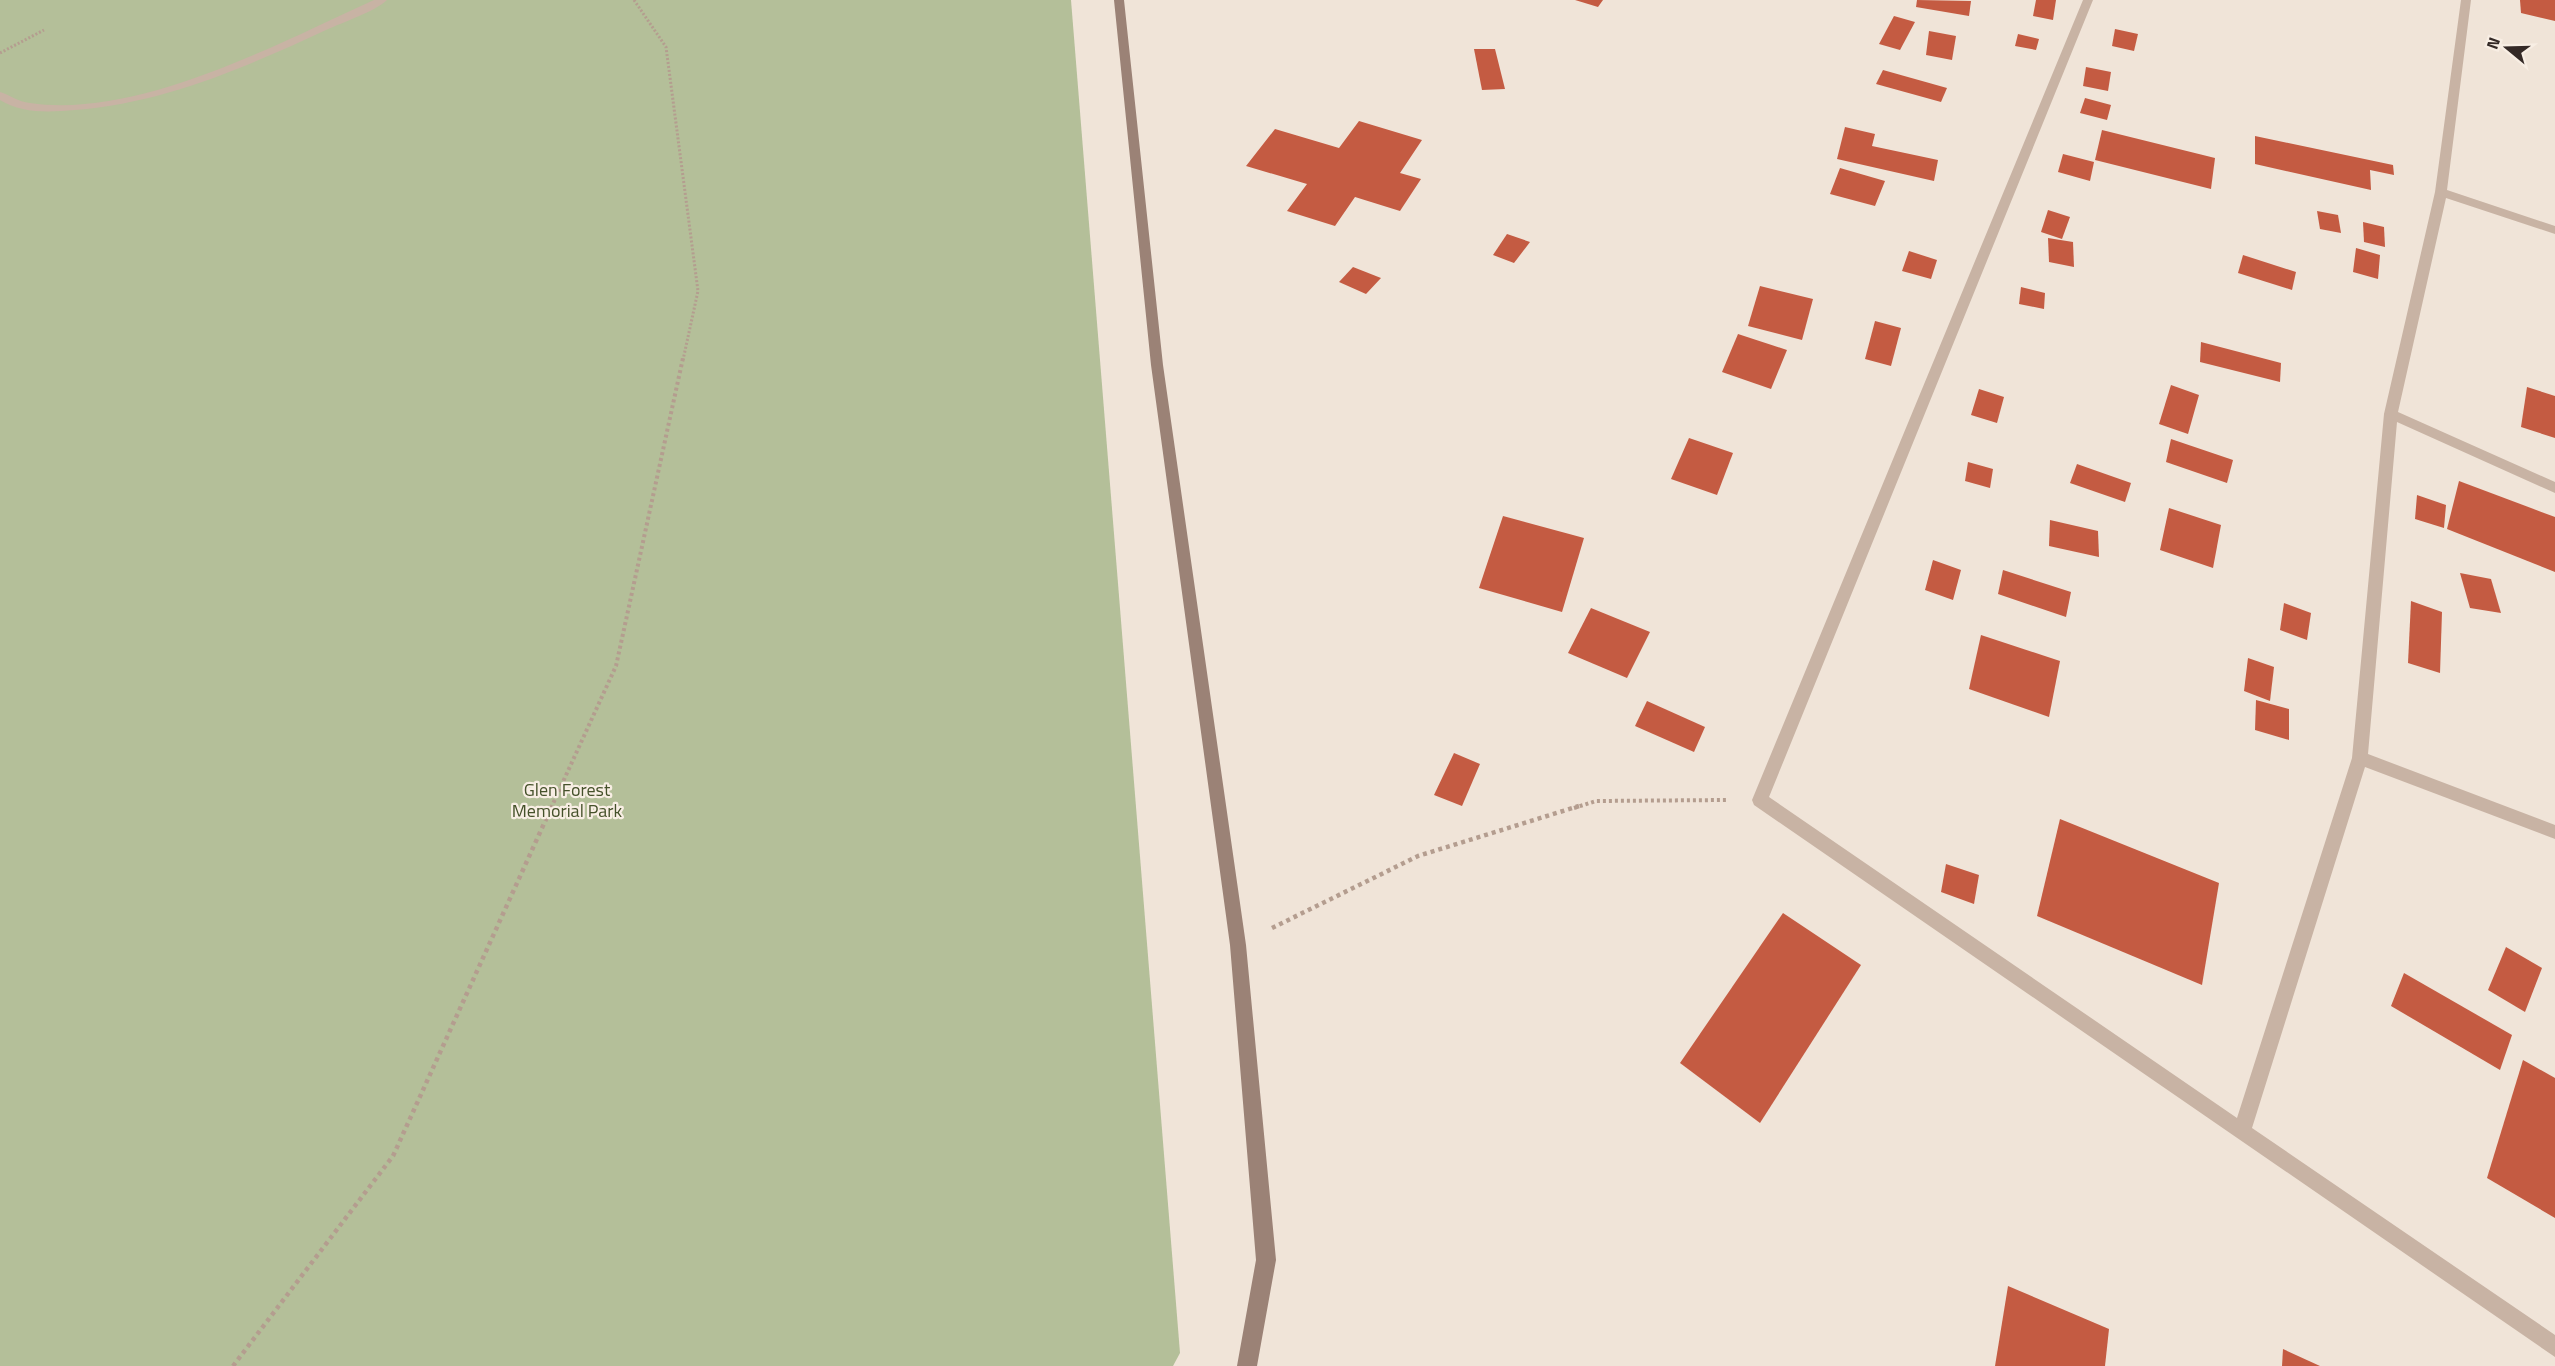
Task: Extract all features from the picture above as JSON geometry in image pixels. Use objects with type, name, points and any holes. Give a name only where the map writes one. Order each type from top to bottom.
[{"type":"street","points":[[0,95],[12,104],[32,108],[95,107],[146,98],[198,81],[382,0]]},
{"type":"street","points":[[1119,0],[1157,365],[1238,945],[1266,1260],[1247,1366]]},
{"type":"street","points":[[2088,0],[1760,800],[2555,1347]]},
{"type":"street","points":[[2242,1131],[2360,758],[2391,414],[2441,192],[2466,0]]},
{"type":"street","points":[[2441,192],[2555,230]]},
{"type":"street","points":[[2391,414],[2555,488]]},
{"type":"street","points":[[2360,758],[2555,832]]},
{"type":"path","points":[[233,1366],[393,1156],[616,666],[698,291],[666,47],[634,0]]},
{"type":"path","points":[[0,53],[44,30]]},
{"type":"path","points":[[1238,945],[1418,856],[1596,801],[1760,800]]},
{"type":"green space","name":"Glen Forest Memorial Park","points":[[0,0],[1071,0],[1180,1353],[1173,1366],[0,1366]]},
{"type":"building","points":[[1575,0],[1603,0],[1598,7]]},
{"type":"building","points":[[1917,0],[1971,1],[1969,16],[1916,7]]},
{"type":"building","points":[[2036,0],[2056,0],[2053,20],[2033,16]]},
{"type":"building","points":[[2520,0],[2555,0],[2555,21],[2521,13]]},
{"type":"building","points":[[1894,16],[1915,22],[1900,50],[1879,44]]},
{"type":"building","points":[[2115,29],[2138,34],[2134,51],[2112,46]]},
{"type":"building","points":[[1929,31],[1956,36],[1952,60],[1926,55]]},
{"type":"building","points":[[2018,34],[2039,39],[2036,50],[2015,46]]},
{"type":"building","points":[[1474,49],[1495,49],[1505,89],[1482,90]]},
{"type":"building","points":[[2086,67],[2111,72],[2108,91],[2083,86]]},
{"type":"building","points":[[1883,70],[1947,88],[1941,102],[1876,84]]},
{"type":"building","points":[[2085,98],[2111,105],[2107,120],[2080,113]]},
{"type":"building","points":[[1359,121],[1422,140],[1400,173],[1421,179],[1400,211],[1355,197],[1335,226],[1287,211],[1307,184],[1246,166],[1275,129],[1339,148]]},
{"type":"building","points":[[1845,127],[1875,134],[1872,146],[1938,160],[1934,181],[1837,159]]},
{"type":"building","points":[[2102,130],[2215,158],[2211,189],[2095,160]]},
{"type":"building","points":[[2255,136],[2393,165],[2394,175],[2370,170],[2371,190],[2255,164]]},
{"type":"building","points":[[2063,154],[2094,162],[2090,181],[2058,172]]},
{"type":"building","points":[[1840,168],[1885,181],[1875,206],[1830,194]]},
{"type":"building","points":[[2048,210],[2070,217],[2062,239],[2041,232]]},
{"type":"building","points":[[2317,211],[2338,215],[2341,233],[2320,229]]},
{"type":"building","points":[[2363,222],[2384,227],[2385,247],[2364,242]]},
{"type":"building","points":[[1507,234],[1530,242],[1514,263],[1493,255]]},
{"type":"building","points":[[2048,238],[2073,242],[2074,267],[2049,262]]},
{"type":"building","points":[[2356,248],[2380,255],[2378,279],[2353,272]]},
{"type":"building","points":[[1909,251],[1937,260],[1931,279],[1902,271]]},
{"type":"building","points":[[2243,255],[2296,272],[2292,290],[2238,273]]},
{"type":"building","points":[[1353,267],[1381,278],[1366,294],[1339,282]]},
{"type":"building","points":[[1760,286],[1813,299],[1802,340],[1748,326]]},
{"type":"building","points":[[2021,287],[2045,293],[2044,309],[2019,304]]},
{"type":"building","points":[[1875,321],[1901,328],[1891,366],[1865,359]]},
{"type":"building","points":[[1738,334],[1787,350],[1771,389],[1722,372]]},
{"type":"building","points":[[2201,342],[2281,363],[2280,382],[2200,362]]},
{"type":"building","points":[[2171,385],[2199,395],[2188,434],[2159,424]]},
{"type":"building","points":[[2527,387],[2555,396],[2555,438],[2521,427]]},
{"type":"building","points":[[1979,389],[2004,397],[1997,423],[1971,415]]},
{"type":"building","points":[[1689,438],[1733,453],[1717,495],[1671,479]]},
{"type":"building","points":[[2171,439],[2233,460],[2227,483],[2166,462]]},
{"type":"building","points":[[1968,462],[1993,469],[1990,488],[1965,481]]},
{"type":"building","points":[[2077,464],[2131,483],[2125,502],[2070,483]]},
{"type":"building","points":[[2459,481],[2555,517],[2555,572],[2447,529]]},
{"type":"building","points":[[2417,495],[2446,505],[2444,528],[2415,519]]},
{"type":"building","points":[[2169,508],[2221,525],[2213,568],[2160,550]]},
{"type":"building","points":[[1503,516],[1584,538],[1562,612],[1479,588]]},
{"type":"building","points":[[2050,520],[2098,531],[2099,557],[2049,546]]},
{"type":"building","points":[[1933,560],[1961,570],[1953,600],[1925,590]]},
{"type":"building","points":[[2003,570],[2071,592],[2066,617],[1998,594]]},
{"type":"building","points":[[2460,573],[2491,579],[2501,613],[2470,608]]},
{"type":"building","points":[[2411,601],[2442,612],[2440,673],[2408,663]]},
{"type":"building","points":[[2284,603],[2311,613],[2307,640],[2280,630]]},
{"type":"building","points":[[1591,608],[1650,632],[1627,678],[1568,653]]},
{"type":"building","points":[[1981,635],[2060,661],[2049,717],[1969,689]]},
{"type":"building","points":[[2248,658],[2274,667],[2270,701],[2244,691]]},
{"type":"building","points":[[2256,700],[2289,709],[2289,740],[2255,730]]},
{"type":"building","points":[[1647,701],[1705,727],[1694,752],[1635,726]]},
{"type":"building","points":[[1454,753],[1480,764],[1462,806],[1434,795]]},
{"type":"building","points":[[2060,819],[2219,883],[2202,985],[2037,916]]},
{"type":"building","points":[[1946,864],[1979,875],[1974,904],[1941,892]]},
{"type":"building","points":[[1783,913],[1861,965],[1760,1123],[1680,1063]]},
{"type":"building","points":[[2506,947],[2542,968],[2525,1012],[2488,990]]},
{"type":"building","points":[[2404,973],[2512,1035],[2500,1070],[2391,1006]]},
{"type":"building","points":[[2523,1060],[2555,1078],[2555,1218],[2487,1178]]},
{"type":"building","points":[[2008,1286],[2109,1329],[2105,1366],[1995,1366]]},
{"type":"building","points":[[2283,1349],[2320,1366],[2282,1366]]}]
